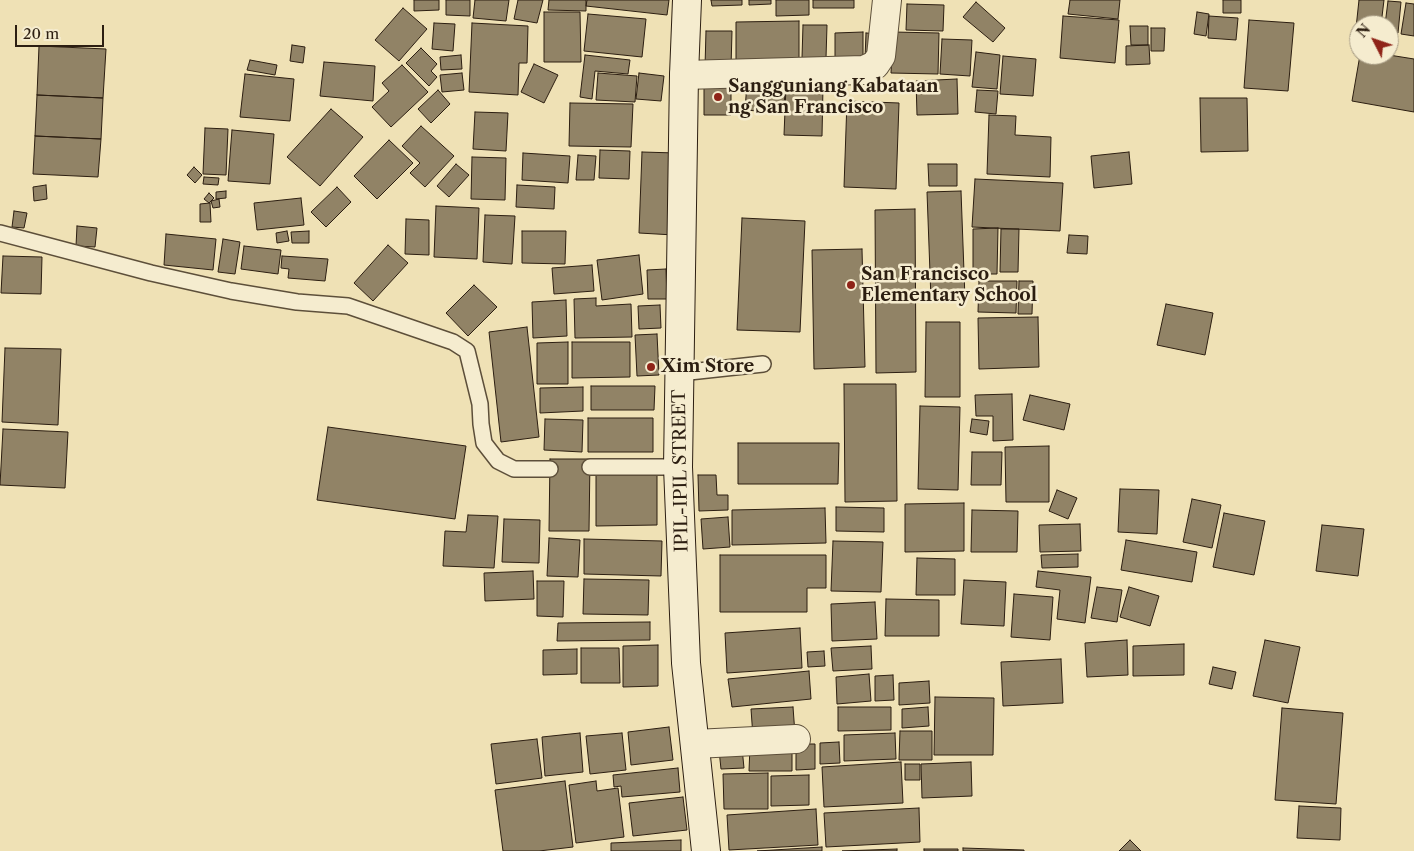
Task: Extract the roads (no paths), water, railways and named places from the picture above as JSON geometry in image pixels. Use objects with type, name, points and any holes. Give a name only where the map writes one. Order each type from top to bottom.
[{"type":"street","name":"IPIL-IPIL STREET","points":[[687,0],[684,76],[678,467],[686,663],[706,851]]},
{"type":"street","points":[[684,76],[864,70],[875,65],[881,56],[887,0]]},
{"type":"street","points":[[695,744],[796,738]]},
{"type":"lane","points":[[0,233],[151,273],[231,291],[297,302],[348,306],[453,342],[467,351],[480,404],[484,443],[498,461],[514,469],[550,469]]},
{"type":"lane","points":[[680,373],[762,364]]},
{"type":"lane","points":[[590,467],[678,467]]},
{"type":"place","name":"Sangguniang Kabataan ng San Francisco","points":[[718,97]]},
{"type":"place","name":"San Francisco Elementary School","points":[[851,285]]},
{"type":"place","name":"Xim Store","points":[[651,367]]}]
